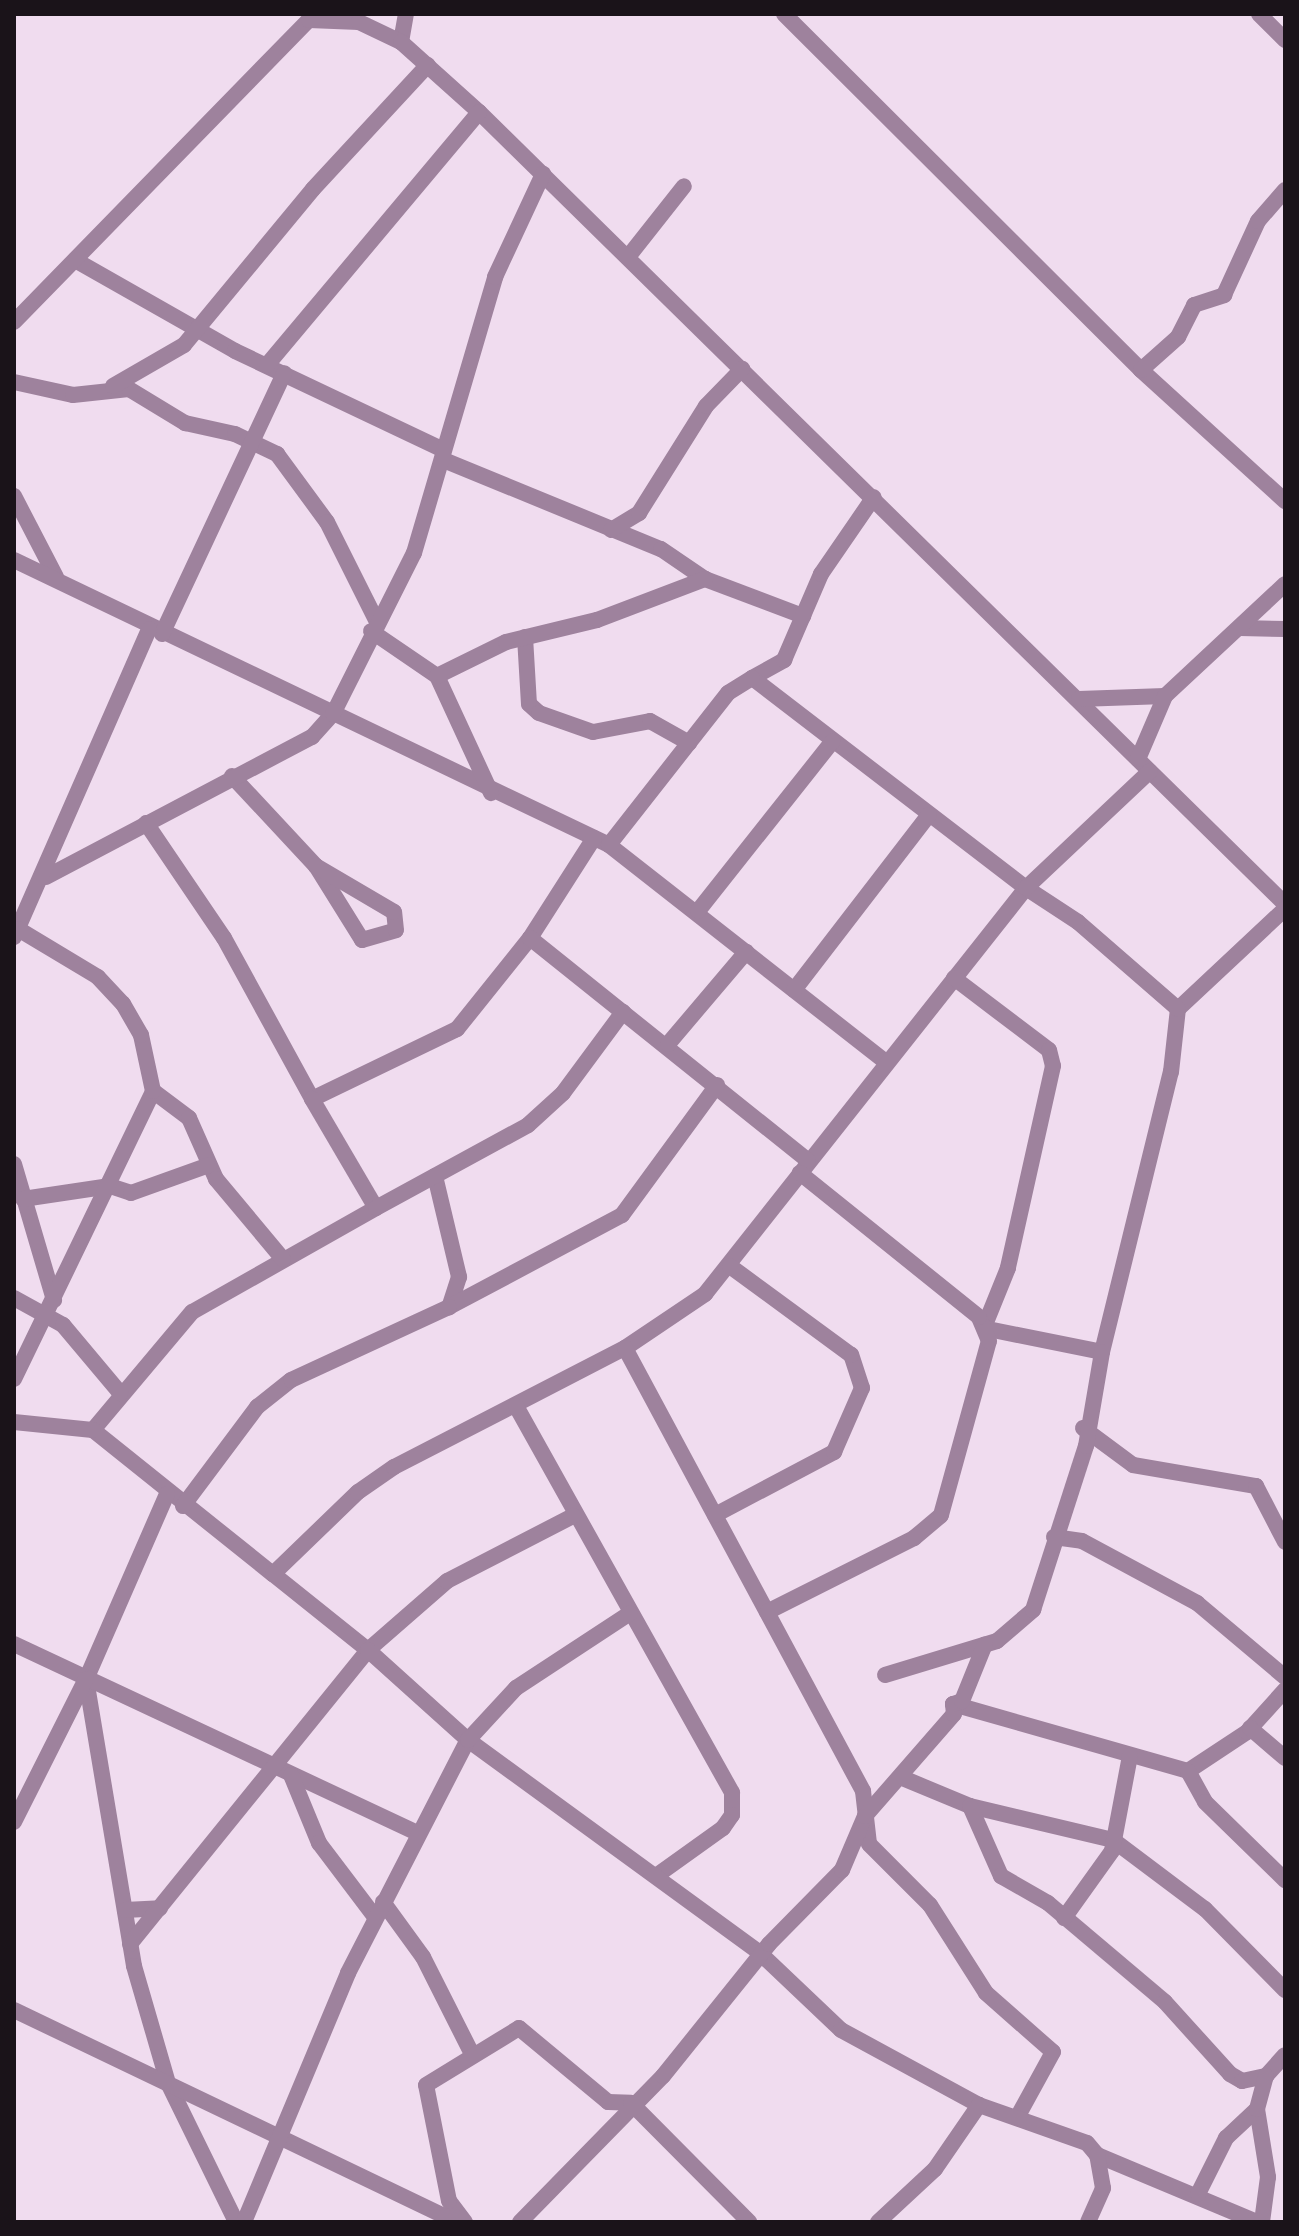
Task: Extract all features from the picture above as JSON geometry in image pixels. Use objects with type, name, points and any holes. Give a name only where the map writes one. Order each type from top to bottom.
[{"type":"street","points":[[401,42],[406,14]]},
{"type":"street","points":[[784,14],[1141,370],[1285,501]]},
{"type":"street","points":[[1259,14],[1285,40]]},
{"type":"street","points":[[14,322],[306,17],[342,17],[401,42],[479,112],[874,497],[1285,907],[1178,1009],[1171,1072],[1083,1428],[1086,1446],[1054,1537],[1054,1559],[1033,1610],[1014,1631],[985,1644],[885,1675]]},
{"type":"street","points":[[14,382],[73,395],[113,386],[176,354],[193,328],[428,65]]},
{"type":"street","points":[[267,365],[479,112]]},
{"type":"street","points":[[46,877],[232,776],[312,737],[333,714],[373,626],[414,553],[495,277],[543,174]]},
{"type":"street","points":[[628,257],[684,186]]},
{"type":"street","points":[[1141,370],[1178,337],[1194,305],[1224,295],[1258,221],[1285,190]]},
{"type":"street","points":[[75,260],[193,328],[443,455],[643,542],[705,579],[803,616]]},
{"type":"street","points":[[611,530],[639,513],[706,406],[742,369]]},
{"type":"street","points":[[283,1259],[209,1165],[199,1132],[153,1091],[141,1035],[123,1004],[98,977],[16,933],[46,877],[156,632],[255,443],[284,373]]},
{"type":"street","points":[[113,386],[145,394],[185,423],[255,443],[302,481],[373,626],[437,676],[491,793]]},
{"type":"street","points":[[14,496],[56,577]]},
{"type":"street","points":[[312,1099],[457,1029],[602,842],[689,743],[728,693],[752,678],[774,670],[797,640],[803,616],[821,574],[874,497]]},
{"type":"street","points":[[639,513],[643,542]]},
{"type":"street","points":[[14,560],[56,577],[156,632],[333,714],[491,793],[602,842],[698,911],[887,1063]]},
{"type":"street","points":[[437,676],[525,637],[612,615],[705,579]]},
{"type":"street","points":[[1138,759],[1165,696],[1285,584]]},
{"type":"street","points":[[1240,628],[1285,629]]},
{"type":"street","points":[[525,637],[529,704],[539,713],[593,732],[650,721],[689,743]]},
{"type":"street","points":[[774,670],[777,694]]},
{"type":"street","points":[[752,678],[777,694],[832,742],[1026,888],[1178,1009]]},
{"type":"street","points":[[1079,699],[1165,696]]},
{"type":"street","points":[[698,911],[832,742]]},
{"type":"street","points":[[273,1574],[358,1492],[677,1318],[730,1266],[804,1167],[1026,888],[1150,771]]},
{"type":"street","points":[[232,776],[316,866],[362,940],[396,930],[394,912],[316,866]]},
{"type":"street","points":[[794,990],[929,815]]},
{"type":"street","points":[[146,823],[218,928],[376,1208]]},
{"type":"street","points":[[530,938],[717,1085],[804,1167],[986,1327],[1102,1352]]},
{"type":"street","points":[[668,1044],[746,952]]},
{"type":"street","points":[[767,1612],[914,1538],[941,1515],[986,1327],[1008,1268],[1053,1066],[1049,1050],[954,978]]},
{"type":"street","points":[[93,1430],[120,1393],[192,1312],[548,1110],[623,1012]]},
{"type":"street","points":[[183,1506],[247,1418],[291,1380],[480,1292],[622,1215],[717,1085]]},
{"type":"street","points":[[14,1379],[110,1186],[153,1091]]},
{"type":"street","points":[[14,1164],[50,1307],[120,1393]]},
{"type":"street","points":[[23,1199],[110,1186],[131,1193],[209,1165]]},
{"type":"street","points":[[435,1176],[459,1277],[449,1307]]},
{"type":"street","points":[[715,1515],[834,1452],[862,1388],[851,1355],[730,1266]]},
{"type":"street","points":[[459,1277],[480,1292]]},
{"type":"street","points":[[14,1298],[50,1307]]},
{"type":"street","points":[[625,1348],[863,1791],[865,1816],[874,1851],[930,1905],[986,1993],[1053,2052],[1018,2116]]},
{"type":"street","points":[[516,1406],[573,1516],[735,1803],[723,1828],[656,1876]]},
{"type":"street","points":[[14,1422],[93,1430],[167,1494],[368,1650],[468,1740],[761,1954],[841,2030],[979,2105],[1018,2116],[1087,2143],[1097,2155],[1260,2222],[1268,2177],[1257,2109],[1266,2076],[1285,2055]]},
{"type":"street","points":[[1083,1428],[1133,1465],[1262,1489],[1285,1542]]},
{"type":"street","points":[[14,1822],[86,1677],[167,1494]]},
{"type":"street","points":[[130,1944],[284,1772],[368,1650],[447,1581],[573,1516]]},
{"type":"street","points":[[1054,1537],[1082,1541],[1197,1603],[1285,1677]]},
{"type":"street","points":[[244,2222],[278,2131],[379,1910],[468,1740],[516,1688],[630,1613]]},
{"type":"street","points":[[14,1644],[418,1833]]},
{"type":"street","points":[[953,1704],[962,1701],[985,1644]]},
{"type":"street","points":[[86,1677],[130,1944],[168,2083],[236,2222]]},
{"type":"street","points":[[1188,1771],[1250,1728],[1285,1690]]},
{"type":"street","points":[[953,1704],[1188,1771],[1205,1802],[1285,1880]]},
{"type":"street","points":[[520,2222],[725,2005],[761,1954],[842,1870],[865,1816],[905,1779],[954,1714],[953,1704]]},
{"type":"street","points":[[1250,1728],[1285,1758]]},
{"type":"street","points":[[1064,1918],[1110,1857],[1130,1756]]},
{"type":"street","points":[[284,1772],[319,1843],[423,1957],[471,2052]]},
{"type":"street","points":[[905,1779],[970,1806],[1113,1840],[1205,1909],[1285,1990]]},
{"type":"street","points":[[970,1806],[1001,1876],[1064,1918],[1165,2002],[1230,2074],[1242,2081],[1266,2076]]},
{"type":"street","points":[[125,1910],[160,1908]]},
{"type":"street","points":[[14,2010],[278,2131],[457,2222]]},
{"type":"street","points":[[465,2222],[449,2201],[424,2095],[433,2074],[519,2028],[608,2102],[631,2103],[749,2222]]},
{"type":"street","points":[[878,2222],[935,2169],[979,2105]]},
{"type":"street","points":[[1198,2194],[1226,2138],[1257,2109]]},
{"type":"street","points":[[1088,2222],[1103,2188],[1097,2155]]}]
